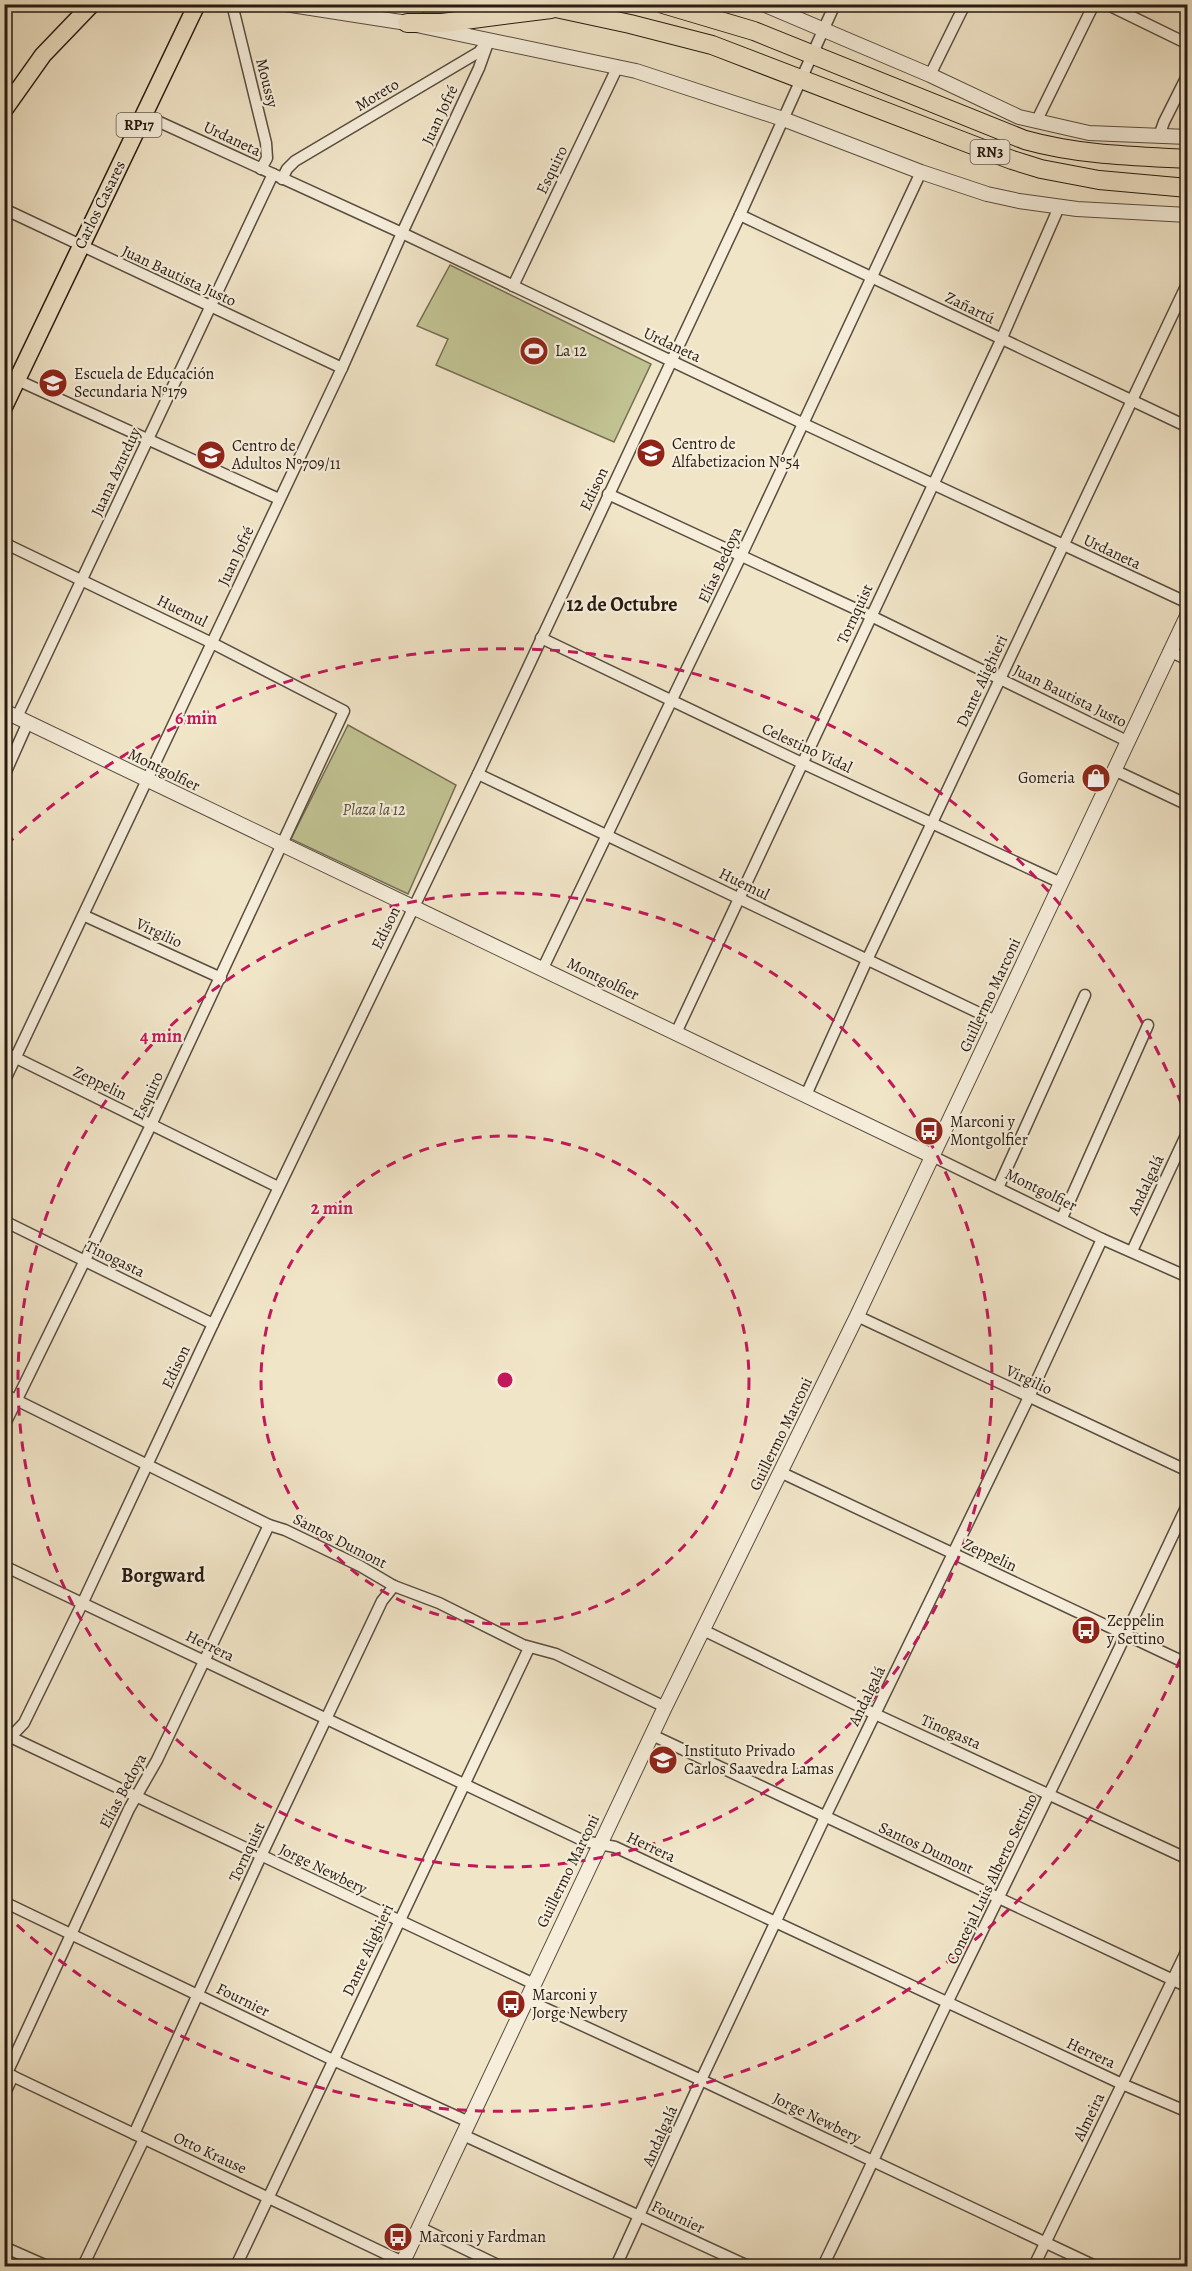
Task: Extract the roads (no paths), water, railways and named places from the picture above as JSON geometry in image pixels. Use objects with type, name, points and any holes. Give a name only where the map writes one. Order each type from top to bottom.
[{"type":"highway","name":"RN3","points":[[537,4],[712,45],[1012,160],[1041,169],[1099,180],[1188,188]]},
{"type":"highway","name":"RN3","points":[[663,4],[754,32],[996,130],[1035,143],[1085,153],[1188,159]]},
{"type":"highway","points":[[407,23],[442,22],[556,8]]},
{"type":"main road","points":[[4,110],[36,64],[92,4]]},
{"type":"main road","name":"Carlos Casares","points":[[4,407],[11,377],[81,245],[197,4]]},
{"type":"street","name":"Moussy","points":[[232,4],[266,143],[267,158],[261,169]]},
{"type":"street","points":[[285,4],[407,23],[618,66],[783,119],[921,172],[987,194],[1059,207],[1188,215]]},
{"type":"street","points":[[763,4],[930,75],[1006,112],[1036,122],[1089,133],[1188,137]]},
{"type":"street","points":[[812,54],[835,4]]},
{"type":"street","points":[[930,75],[965,4]]},
{"type":"street","points":[[1036,122],[1094,4]]},
{"type":"street","points":[[1106,4],[1188,44]]},
{"type":"street","name":"Moreto","points":[[278,176],[294,161],[478,52],[489,40]]},
{"type":"street","name":"Juan Jofré","points":[[4,1082],[85,916],[342,368],[479,68],[489,40]]},
{"type":"street","name":"Edison","points":[[7,1738],[24,1723],[83,1602],[278,1187],[478,774],[740,215],[812,54]]},
{"type":"street","name":"Esquiro","points":[[513,286],[618,66]]},
{"type":"street","points":[[1159,136],[1188,74]]},
{"type":"street","name":"Urdaneta","points":[[144,115],[402,233],[933,485],[1188,603]]},
{"type":"street","name":"Elías Bedoya","points":[[543,968],[741,556],[921,172]]},
{"type":"street","name":"Juana Azurduy","points":[[4,776],[17,717],[83,580],[209,306],[278,176]]},
{"type":"street","name":"Tornquist","points":[[676,1033],[1001,340],[1059,207]]},
{"type":"street","name":"Juan Bautista Justo","points":[[4,209],[342,368]]},
{"type":"street","name":"Zañartú","points":[[740,215],[1188,427]]},
{"type":"street","name":"Dante Alighieri","points":[[806,1095],[867,960],[1188,282]]},
{"type":"street","points":[[11,377],[279,499]]},
{"type":"street","name":"Juan Bautista Justo","points":[[608,494],[870,616],[1127,741]]},
{"type":"street","name":"Huemul","points":[[4,543],[212,643],[344,711]]},
{"type":"street","name":"Guillermo Marconi","points":[[402,2264],[532,1983],[857,1316],[1188,614]]},
{"type":"street","name":"Celestino Vidal","points":[[541,638],[802,763],[1061,883]]},
{"type":"street","points":[[1169,651],[1188,660]]},
{"type":"street","name":"Esquiro","points":[[4,1426],[151,1125],[344,711]]},
{"type":"street","name":"Montgolfier","points":[[17,717],[543,968],[1102,1239],[1188,1277]]},
{"type":"street","points":[[1114,770],[1188,805]]},
{"type":"street","name":"Huemul","points":[[478,774],[996,1021]]},
{"type":"street","name":"Virgilio","points":[[85,916],[220,978]]},
{"type":"street","points":[[998,1188],[1085,995]]},
{"type":"street","points":[[1062,1218],[1148,1025]]},
{"type":"street","name":"Zeppelin","points":[[4,1052],[278,1187]]},
{"type":"street","name":"Andalgalá","points":[[1132,1251],[1184,1149],[1188,1131]]},
{"type":"street","name":"Tinogasta","points":[[4,1221],[213,1324]]},
{"type":"street","name":"Andalgalá","points":[[616,2266],[825,1817],[1029,1397],[1102,1239]]},
{"type":"street","name":"Virgilio","points":[[857,1316],[1188,1472]]},
{"type":"street","name":"Santos Dumont","points":[[4,1394],[269,1525],[285,1530],[360,1566],[394,1586],[439,1603],[529,1648],[556,1654],[665,1707]]},
{"type":"street","name":"Zeppelin","points":[[780,1472],[1188,1664]]},
{"type":"street","name":"Concejal Luis Alberto Settino","points":[[823,2266],[948,2002],[1051,1794],[1188,1503]]},
{"type":"street","name":"Elías Bedoya","points":[[4,2095],[8,2074],[71,1932],[136,1797],[157,1760],[269,1525]]},
{"type":"street","name":"Herrera","points":[[4,1566],[584,1841],[615,1847],[1122,2084],[1188,2112]]},
{"type":"street","name":"Tornquist","points":[[83,2266],[197,1995],[382,1601],[394,1586]]},
{"type":"street","name":"Tinogasta","points":[[703,1630],[875,1714],[1188,1859]]},
{"type":"street","name":"Dante Alighieri","points":[[236,2266],[529,1648]]},
{"type":"street","name":"Santos Dumont","points":[[652,1735],[1188,1987]]},
{"type":"street","name":"Jorge Newbery","points":[[7,1738],[532,1983]]},
{"type":"street","name":"Fournier","points":[[4,1902],[71,1932],[333,2060],[641,2216],[748,2266]]},
{"type":"street","name":"Almeira","points":[[1034,2266],[1188,1948]]},
{"type":"street","name":"Jorge Newbery","points":[[525,1999],[1095,2266]]},
{"type":"street","name":"Otto Krause","points":[[8,2074],[268,2197],[402,2264]]},
{"type":"street","points":[[419,2228],[500,2266]]},
{"type":"street","points":[[4,2247],[47,2266]]},
{"type":"place","name":"La 12","points":[[534,351]]},
{"type":"place","name":"Escuela de Educación Secundaria Nº179","points":[[53,383]]},
{"type":"place","name":"Centro de Alfabetizacion Nº54","points":[[651,453]]},
{"type":"place","name":"Centro de Adultos Nº709/11","points":[[211,455]]},
{"type":"place","name":"Gomeria","points":[[1096,778]]},
{"type":"place","name":"Marconi y Montgolfier","points":[[929,1131]]},
{"type":"place","name":"Zeppelin y Settino","points":[[1086,1630]]},
{"type":"place","name":"Instituto Privado Carlos Saavedra Lamas","points":[[663,1760]]},
{"type":"place","name":"Marconi y Jorge Newbery","points":[[511,2004]]},
{"type":"place","name":"Marconi y Fardman","points":[[398,2237]]},
{"type":"district","name":"12 de Octubre","points":[[622,604]]},
{"type":"district","name":"Borgward","points":[[163,1575]]},
{"type":"park label","name":"Plaza la 12","points":[[374,810]]}]
